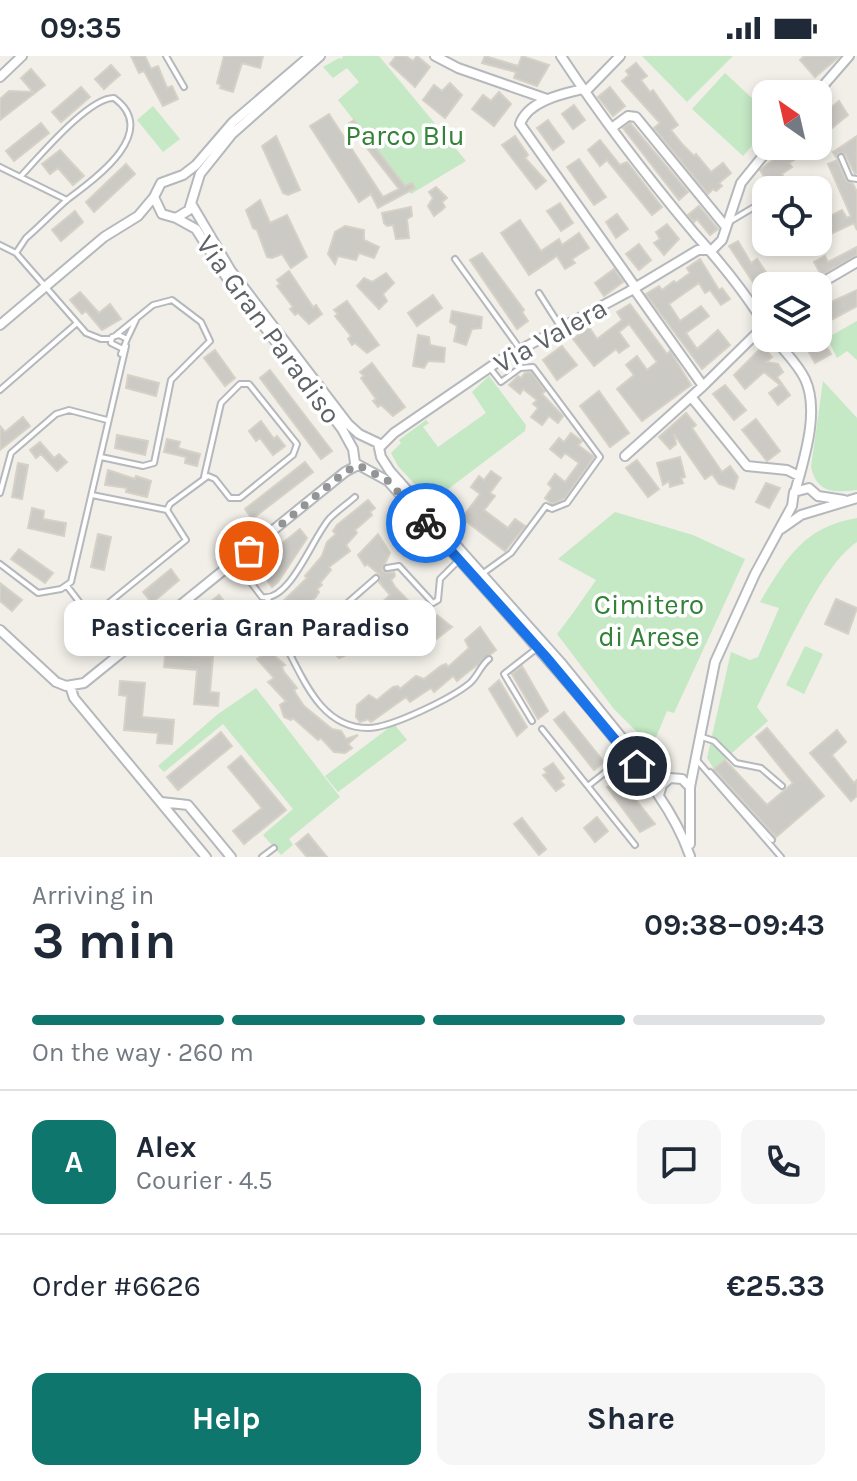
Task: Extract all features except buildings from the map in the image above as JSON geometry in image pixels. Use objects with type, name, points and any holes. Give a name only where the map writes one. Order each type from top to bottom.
[{"type":"street","points":[[0,77],[11,62],[22,56]]},
{"type":"street","points":[[138,216],[162,214],[176,218],[186,214],[192,205],[202,170],[232,134],[320,56]]},
{"type":"street","points":[[435,56],[547,99]]},
{"type":"street","points":[[561,56],[584,90],[752,305]]},
{"type":"street","points":[[620,56],[584,90],[547,99],[521,118],[520,124],[703,386]]},
{"type":"street","points":[[828,80],[849,56]]},
{"type":"street","points":[[0,325],[104,237],[138,216],[161,183],[196,165],[233,122],[306,58]]},
{"type":"street","points":[[613,127],[628,116],[636,117],[727,225]]},
{"type":"street","points":[[712,250],[722,240],[741,183],[760,160]]},
{"type":"street","points":[[175,178],[186,183],[193,193]]},
{"type":"street","points":[[154,197],[162,214]]},
{"type":"street","name":"Via Gran Paradiso","points":[[192,205],[231,271],[348,424],[376,446],[390,471],[644,765],[655,774],[674,778]]},
{"type":"street","name":"Via Gran Paradiso","points":[[176,218],[196,229],[225,275],[342,429],[352,452],[363,466]]},
{"type":"street","name":"Via Valera","points":[[376,446],[489,367],[698,250],[712,250]]},
{"type":"street","points":[[832,277],[857,262]]},
{"type":"street","points":[[625,456],[692,398],[752,334]]},
{"type":"street","points":[[690,856],[690,787],[718,656],[767,549],[792,506],[800,472],[810,415],[808,388],[785,352]]},
{"type":"street","points":[[692,398],[747,466],[800,472]]},
{"type":"street","points":[[0,630],[52,680],[70,686],[91,678],[333,483],[363,466],[376,464],[376,446],[356,443],[333,483]]},
{"type":"street","points":[[363,466],[388,481],[538,648],[659,795],[683,834],[690,856]]},
{"type":"street","points":[[800,472],[818,496],[844,500]]},
{"type":"street","points":[[794,492],[809,488]]},
{"type":"street","points":[[816,511],[818,496]]},
{"type":"street","points":[[781,529],[801,515],[857,498]]},
{"type":"street","points":[[792,506],[801,515]]},
{"type":"street","points":[[70,686],[74,698],[206,857]]},
{"type":"street","points":[[659,795],[662,785],[695,760]]},
{"type":"street","points":[[674,778],[690,787]]},
{"type":"street","points":[[161,802],[184,803],[231,857]]},
{"type":"street","points":[[172,815],[176,806],[184,803]]},
{"type":"street","points":[[666,807],[676,810],[688,803]]},
{"type":"lane","points":[[166,56],[184,87]]},
{"type":"lane","points":[[16,253],[26,238],[118,158],[132,119],[114,98],[105,99],[55,139],[21,176]]},
{"type":"lane","points":[[841,157],[850,178],[857,179]]},
{"type":"lane","points":[[0,167],[67,200]]},
{"type":"lane","points":[[727,225],[752,209]]},
{"type":"lane","points":[[0,245],[16,253],[90,336],[127,339]]},
{"type":"lane","points":[[455,259],[520,349]]},
{"type":"lane","points":[[539,293],[562,328]]},
{"type":"lane","points":[[101,457],[143,466],[154,463],[171,380],[210,341],[201,322],[172,300],[153,305],[114,337],[113,345],[123,347]]},
{"type":"lane","points":[[0,564],[38,593],[67,586],[73,577],[123,347],[139,315]]},
{"type":"lane","points":[[0,390],[77,323]]},
{"type":"lane","points":[[482,574],[511,553],[546,506],[552,509],[567,503],[600,457],[539,372],[526,366],[501,382],[489,367]]},
{"type":"lane","points":[[167,510],[170,504],[204,477],[221,403],[240,384],[249,384],[297,444],[297,449],[234,500],[215,479],[204,477]]},
{"type":"lane","points":[[0,493],[11,453],[56,414],[69,410],[107,420]]},
{"type":"lane","points":[[67,586],[87,612],[95,614],[186,540],[167,510],[92,495]]},
{"type":"lane","points":[[355,497],[330,518],[286,586],[263,605],[264,615],[290,654],[302,682],[326,709],[347,723],[371,728],[454,694],[473,680],[489,659]]},
{"type":"lane","points":[[387,568],[399,566],[433,603],[438,600],[439,580],[459,560]]},
{"type":"lane","points":[[235,562],[262,597],[269,598]]},
{"type":"lane","points":[[290,654],[307,647],[321,626],[376,578]]},
{"type":"lane","points":[[532,721],[504,674],[538,648]]},
{"type":"lane","points":[[542,729],[635,845]]},
{"type":"lane","points":[[700,737],[714,741],[736,763],[761,768],[782,786]]},
{"type":"lane","points":[[588,786],[627,755]]},
{"type":"lane","points":[[695,760],[719,779],[772,840]]},
{"type":"lane","points":[[705,769],[781,857]]},
{"type":"lane","points":[[262,857],[274,848]]},
{"type":"green space","name":"Parco Blu","points":[[343,56],[379,56],[466,161],[411,194],[338,100],[359,82],[347,68],[333,78],[323,67]]},
{"type":"green space","points":[[642,56],[733,56],[687,102]]},
{"type":"green space","points":[[725,73],[752,98],[752,146],[743,156],[692,109]]},
{"type":"green space","points":[[153,106],[180,139],[163,152],[137,120]]},
{"type":"green space","points":[[857,321],[857,360],[847,351],[837,358],[832,348],[832,335]]},
{"type":"green space","points":[[489,376],[526,425],[525,431],[431,502],[398,466],[391,453],[401,443],[399,440],[426,420],[429,423],[423,427],[438,447],[486,413],[472,392]]},
{"type":"green space","points":[[823,381],[857,418],[857,490],[841,491],[822,486],[811,467]]},
{"type":"green space","name":"Cimitero di Arese","points":[[615,512],[693,535],[745,559],[674,713],[667,711],[652,747],[614,709],[557,634],[596,580],[558,559]]},
{"type":"green space","points":[[857,518],[857,542],[843,554],[815,594],[757,707],[768,721],[714,769],[707,758],[731,652],[750,660],[758,657],[779,608],[760,602],[798,547],[823,529]]},
{"type":"green space","points":[[805,646],[823,654],[804,694],[786,685]]},
{"type":"green space","points":[[256,688],[340,797],[289,839],[293,845],[281,855],[263,835],[293,809],[223,724],[164,772],[158,766],[218,714]]},
{"type":"green space","points":[[394,724],[407,740],[338,792],[325,776]]},
{"type":"way so far","points":[[249,551],[345,472],[358,465],[373,470],[388,481],[426,523]]},
{"type":"place","name":"Pasticceria Gran Paradiso","points":[[249,551]]},
{"type":"route","points":[[426,523],[546,657],[637,766]]}]
